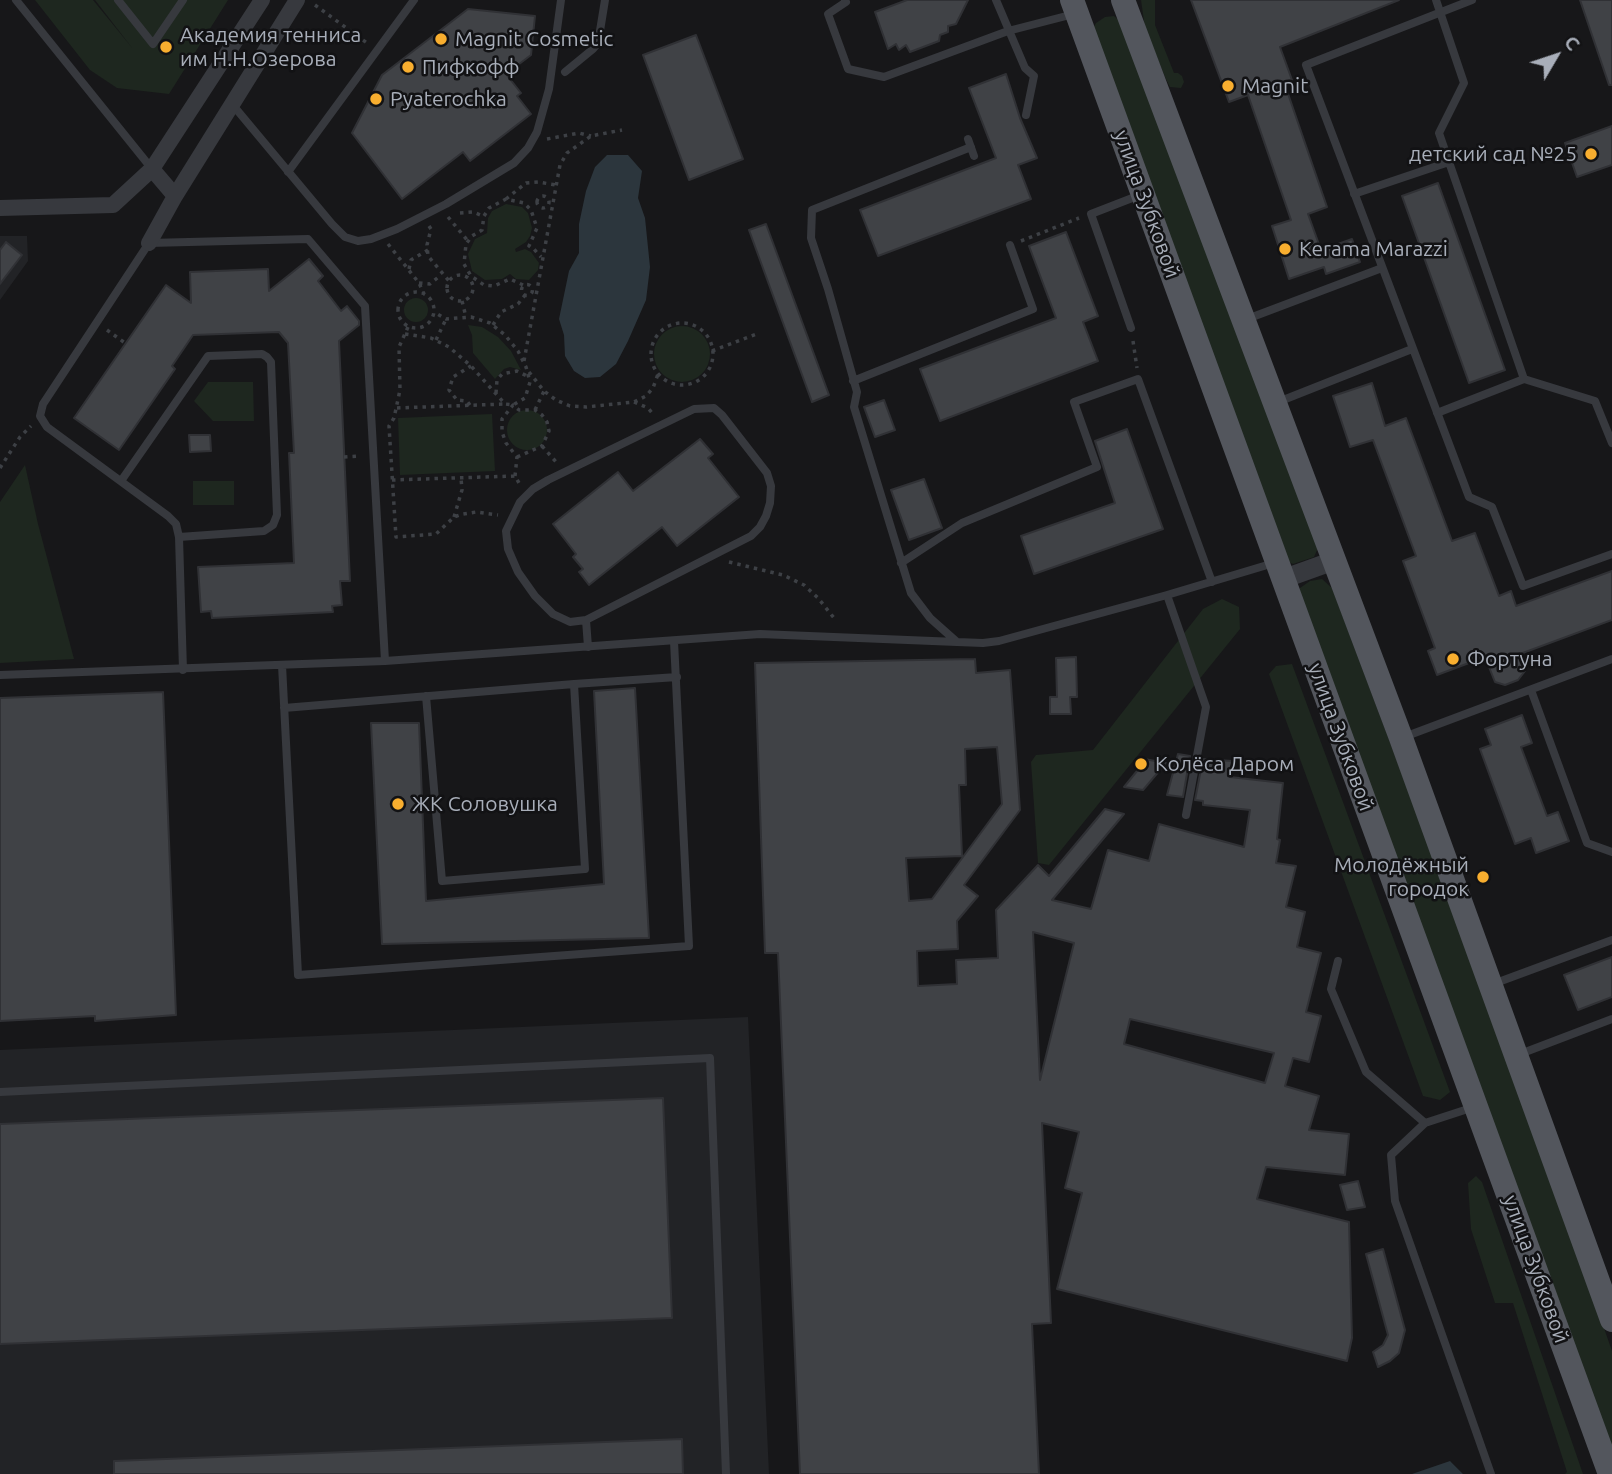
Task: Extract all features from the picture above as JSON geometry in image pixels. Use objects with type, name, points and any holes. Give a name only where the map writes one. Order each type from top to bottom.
[{"type":"main road","points":[[1123,0],[1401,738],[1612,1320]]},
{"type":"main road","name":"улица Зубковой","points":[[1075,7],[1609,1474]]},
{"type":"street","points":[[0,208],[113,205],[152,169],[261,0]]},
{"type":"street","points":[[149,243],[175,196],[297,0]]},
{"type":"street","points":[[152,169],[175,196]]},
{"type":"street","points":[[1280,571],[1333,561]]},
{"type":"lane","points":[[16,0],[152,169]]},
{"type":"lane","points":[[118,0],[153,44],[183,0]]},
{"type":"lane","points":[[288,172],[414,0]]},
{"type":"lane","points":[[232,104],[345,237],[358,241],[381,235],[422,217],[514,163],[531,142],[537,132],[549,89],[561,0]]},
{"type":"lane","points":[[565,72],[598,43],[605,0]]},
{"type":"lane","points":[[845,0],[846,2],[828,14],[848,69],[884,77],[1075,7]]},
{"type":"lane","points":[[996,0],[1025,68],[1034,76],[1026,115]]},
{"type":"lane","points":[[1436,0],[1464,83],[1439,133],[1524,379]]},
{"type":"lane","points":[[1472,0],[1306,65],[1469,497],[1492,507],[1523,586],[1612,554]]},
{"type":"lane","points":[[957,642],[930,618],[911,593],[854,407],[857,392],[811,238],[812,210],[971,147]]},
{"type":"lane","points":[[1354,194],[1449,162]]},
{"type":"lane","points":[[1131,328],[1091,214],[1143,194]]},
{"type":"lane","points":[[183,670],[179,537],[176,524],[169,516],[47,427],[40,416],[43,404],[149,243],[308,239],[365,306],[385,661]]},
{"type":"lane","points":[[853,381],[1033,309],[1010,245]]},
{"type":"lane","points":[[1243,320],[1382,268]]},
{"type":"lane","points":[[1274,404],[1412,349]]},
{"type":"lane","points":[[121,481],[208,356],[267,356],[271,362],[277,515],[273,525],[264,531],[179,537]]},
{"type":"lane","points":[[901,563],[962,523],[1097,467],[1074,402],[1138,379],[1212,582]]},
{"type":"lane","points":[[1437,413],[1524,379],[1595,401],[1612,443]]},
{"type":"lane","points":[[714,408],[722,415],[769,479],[771,503],[760,527],[751,536],[586,620],[570,622],[553,614],[535,596],[518,572],[508,549],[506,530],[520,502],[533,489],[565,471],[665,423],[694,409],[714,408]]},
{"type":"lane","points":[[0,675],[385,661],[760,634],[983,643],[999,641],[1212,582],[1280,571]]},
{"type":"lane","points":[[1167,595],[1206,707],[1186,815]]},
{"type":"lane","points":[[586,620],[588,646]]},
{"type":"lane","points":[[282,665],[298,975],[689,946],[674,640]]},
{"type":"lane","points":[[1401,738],[1612,659]]},
{"type":"lane","points":[[284,708],[677,677]]},
{"type":"lane","points":[[426,696],[442,881],[559,872],[584,869],[574,684]]},
{"type":"lane","points":[[1531,690],[1587,843],[1612,852]]},
{"type":"lane","points":[[1491,985],[1612,940]]},
{"type":"lane","points":[[1338,961],[1331,989],[1366,1072],[1425,1123]]},
{"type":"lane","points":[[1517,1055],[1612,1019]]},
{"type":"lane","points":[[0,1092],[710,1058],[726,1474]]},
{"type":"lane","points":[[1477,1106],[1425,1123],[1391,1155],[1395,1201],[1491,1474]]},
{"type":"path","points":[[315,5],[377,51]]},
{"type":"path","points":[[519,483],[514,476],[517,457],[506,443],[502,432],[502,419],[528,392],[529,379],[525,365],[560,165],[567,153],[591,136],[622,130]]},
{"type":"path","points":[[531,142],[568,134],[591,136]]},
{"type":"path","points":[[494,325],[501,312],[518,304],[532,291],[510,279],[494,286],[484,285],[469,277],[458,275],[449,281],[447,287],[451,297],[462,300],[467,298],[472,289],[469,277],[464,264],[463,254],[468,242],[482,230],[484,216],[496,202],[506,199],[526,183],[538,181],[556,185]]},
{"type":"path","points":[[531,210],[538,205],[538,198],[541,196],[554,197]]},
{"type":"path","points":[[506,199],[524,204],[531,210],[537,228],[529,246],[540,254],[542,259]]},
{"type":"path","points":[[449,281],[441,275],[428,256],[431,229],[447,216],[458,213],[473,212],[484,216]]},
{"type":"path","points":[[1010,245],[1091,214]]},
{"type":"path","points":[[447,216],[468,242]]},
{"type":"path","points":[[422,217],[431,229]]},
{"type":"path","points":[[381,235],[430,299],[434,312],[430,322],[424,327],[408,327],[401,322],[398,315],[401,299],[415,292],[424,293]]},
{"type":"path","points":[[409,271],[411,260],[428,250]]},
{"type":"path","points":[[419,284],[430,284],[441,275]]},
{"type":"path","points":[[525,295],[521,292],[525,285],[538,279]]},
{"type":"path","points":[[462,300],[466,317]]},
{"type":"path","points":[[434,312],[446,318],[466,317],[494,325],[505,335],[544,391],[570,406],[634,402],[646,396],[653,388],[658,373]]},
{"type":"path","points":[[436,340],[446,318]]},
{"type":"path","points":[[96,323],[125,343]]},
{"type":"path","points":[[690,325],[699,329],[706,335],[712,351],[712,363],[708,371],[693,383],[674,384],[665,380],[653,365],[652,346],[656,337],[671,326],[690,325]]},
{"type":"path","points":[[408,327],[398,355],[400,390],[397,408],[389,426],[396,537],[436,534],[454,517],[462,490],[461,478]]},
{"type":"path","points":[[1131,328],[1138,379]]},
{"type":"path","points":[[712,351],[759,333]]},
{"type":"path","points":[[405,334],[436,340],[449,347],[471,366],[505,404]]},
{"type":"path","points":[[470,405],[467,401],[457,400],[449,390],[453,377],[471,366]]},
{"type":"path","points":[[496,396],[497,380],[502,374],[517,371],[529,379]]},
{"type":"path","points":[[536,410],[544,391]]},
{"type":"path","points":[[634,402],[648,408],[665,423]]},
{"type":"path","points":[[397,408],[505,404],[513,405],[519,410],[536,410],[547,422],[547,439],[542,446],[517,457]]},
{"type":"path","points":[[0,468],[20,437],[40,416]]},
{"type":"path","points":[[542,446],[565,471]]},
{"type":"path","points":[[392,480],[514,476]]},
{"type":"path","points":[[454,517],[476,512],[511,519]]},
{"type":"path","points":[[710,556],[783,576],[804,585],[818,597],[834,618]]},
{"type":"shaded area","points":[[35,0],[93,0],[133,49],[95,0],[228,0],[169,94],[117,88],[90,70]]},
{"type":"shaded area","points":[[1141,0],[1155,0],[1155,25],[1174,73],[1182,76],[1184,82],[1181,88],[1170,87],[1165,77],[1145,28]]},
{"type":"shaded area","points":[[1114,16],[1121,22],[1318,548],[1314,557],[1293,564],[1285,560],[1092,30],[1096,23],[1105,17]]},
{"type":"shaded area","points":[[607,155],[628,155],[642,171],[638,198],[645,218],[650,267],[646,300],[616,364],[600,377],[585,378],[574,371],[565,356],[564,335],[559,319],[569,271],[579,253],[579,224],[586,191],[595,167]]},
{"type":"shaded area","points":[[506,204],[522,207],[528,213],[532,228],[530,236],[515,249],[516,252],[525,249],[531,252],[539,263],[538,270],[529,280],[516,279],[510,274],[502,279],[485,280],[472,271],[468,254],[475,239],[487,233],[488,218],[492,211]]},
{"type":"shaded area","points":[[0,236],[27,236],[28,261],[0,300]]},
{"type":"shaded area","points":[[416,298],[425,301],[428,310],[425,319],[416,322],[407,319],[404,310],[407,301]]},
{"type":"shaded area","points":[[468,325],[482,327],[498,337],[511,351],[521,370],[510,367],[504,369],[495,379],[473,353],[472,335]]},
{"type":"shaded area","points":[[682,326],[693,328],[702,334],[708,343],[708,365],[702,374],[693,380],[682,382],[671,380],[662,374],[656,365],[654,354],[656,343],[662,334],[671,328]]},
{"type":"shaded area","points":[[208,382],[253,382],[254,421],[213,421],[194,401]]},
{"type":"shaded area","points":[[527,410],[541,416],[547,430],[541,444],[527,450],[513,444],[507,430],[513,416]]},
{"type":"shaded area","points":[[492,414],[495,471],[400,475],[398,418]]},
{"type":"shaded area","points":[[25,465],[74,659],[0,663],[0,502]]},
{"type":"shaded area","points":[[193,481],[234,481],[234,505],[193,505]]},
{"type":"shaded area","points":[[1322,579],[1332,588],[1521,1091],[1612,1351],[1612,1458],[1297,596],[1300,588],[1310,581]]},
{"type":"shaded area","points":[[1222,599],[1239,607],[1240,629],[1049,865],[1038,863],[1031,762],[1036,755],[1093,750],[1203,609]]},
{"type":"shaded area","points":[[1292,664],[1450,1092],[1440,1100],[1423,1096],[1269,674],[1276,666]]},
{"type":"shaded area","points":[[748,1017],[769,1474],[0,1474],[0,1050]]},
{"type":"shaded area","points":[[1476,1176],[1482,1182],[1583,1474],[1565,1474],[1567,1472],[1513,1303],[1495,1303],[1471,1229],[1468,1183]]},
{"type":"shaded area","points":[[1450,1461],[1463,1474],[1412,1474]]},
{"type":"building","points":[[907,0],[968,0],[956,24],[948,26],[948,32],[940,35],[939,41],[910,52],[906,45],[899,50],[896,44],[888,49],[875,12]]},
{"type":"building","points":[[1191,0],[1399,0],[1280,47],[1292,80],[1284,82],[1327,207],[1308,214],[1321,250],[1352,239],[1360,262],[1326,274],[1324,267],[1289,279],[1272,226],[1291,220],[1248,95],[1229,102]]},
{"type":"building","points":[[1580,0],[1612,0],[1612,85],[1609,85]]},
{"type":"building","points":[[468,9],[535,16],[531,55],[506,74],[521,93],[517,96],[531,114],[470,161],[463,152],[402,199],[352,133],[382,75]]},
{"type":"building","points":[[696,35],[743,159],[689,180],[643,55]]},
{"type":"building","points":[[1006,74],[1037,158],[1018,165],[1031,199],[878,256],[860,210],[996,158],[969,88]]},
{"type":"building","name":"детский сад №25","points":[[1612,126],[1612,165],[1577,177],[1565,143]]},
{"type":"building","points":[[1438,183],[1505,370],[1469,383],[1402,196]]},
{"type":"building","points":[[766,224],[829,395],[812,402],[749,230]]},
{"type":"building","points":[[1066,232],[1098,316],[1083,322],[1098,361],[940,421],[920,369],[1056,318],[1029,246]]},
{"type":"building","points":[[6,242],[22,255],[0,284],[0,250]]},
{"type":"building","points":[[309,259],[323,276],[318,281],[341,311],[347,306],[359,321],[359,325],[339,341],[350,581],[340,581],[342,605],[332,606],[333,612],[212,618],[211,611],[201,612],[198,567],[294,563],[289,453],[294,453],[288,343],[279,332],[193,335],[172,366],[175,369],[119,450],[74,418],[166,285],[191,303],[190,272],[268,269],[269,291]]},
{"type":"building","points":[[1372,383],[1385,426],[1406,418],[1452,541],[1475,533],[1499,596],[1511,591],[1516,606],[1612,571],[1612,620],[1520,654],[1525,671],[1518,680],[1505,685],[1495,682],[1485,657],[1437,675],[1428,651],[1435,648],[1403,561],[1416,556],[1373,440],[1350,447],[1333,396]]},
{"type":"building","points":[[884,400],[895,430],[875,437],[864,407]]},
{"type":"building","points":[[1127,429],[1163,529],[1034,574],[1021,536],[1115,503],[1095,441]]},
{"type":"building","points":[[189,435],[210,435],[211,451],[190,452]]},
{"type":"building","points":[[700,439],[713,454],[708,458],[739,497],[677,546],[662,527],[589,585],[579,572],[583,569],[573,557],[576,554],[553,524],[618,472],[633,491]]},
{"type":"building","points":[[924,479],[942,528],[909,540],[891,490]]},
{"type":"building","points":[[1076,657],[1077,697],[1070,697],[1071,714],[1050,714],[1050,697],[1057,697],[1056,658]]},
{"type":"building","points":[[975,659],[976,673],[1010,670],[1020,810],[964,885],[978,896],[957,921],[958,949],[917,951],[918,986],[957,984],[956,960],[998,958],[996,910],[1038,865],[1049,876],[1105,809],[1124,814],[1052,900],[1091,909],[1108,850],[1149,861],[1159,824],[1244,847],[1250,810],[1203,805],[1203,801],[1195,800],[1203,759],[1232,761],[1230,777],[1283,783],[1276,863],[1296,866],[1286,907],[1305,912],[1297,947],[1321,953],[1306,1012],[1321,1016],[1309,1062],[1293,1058],[1285,1086],[1319,1096],[1309,1130],[1349,1134],[1345,1175],[1266,1167],[1257,1199],[1349,1222],[1352,1338],[1347,1361],[1057,1289],[1082,1193],[1065,1188],[1079,1132],[1042,1123],[1051,1323],[1032,1324],[1039,1474],[800,1474],[778,953],[765,953],[755,663]],"holes":[[[997,747],[1002,804],[932,899],[909,901],[906,858],[962,856],[959,785],[966,785],[965,749]],[[1033,932],[1074,943],[1040,1080]],[[1130,1019],[1274,1053],[1265,1083],[1124,1044]]]},
{"type":"building","name":"ЖК Соловушка","points":[[635,688],[649,938],[382,944],[371,723],[419,723],[426,901],[604,884],[594,691]]},
{"type":"building","points":[[163,692],[176,1015],[95,1021],[95,1016],[0,1021],[0,698]]},
{"type":"building","points":[[1522,715],[1532,743],[1521,747],[1547,816],[1558,812],[1569,841],[1536,853],[1531,838],[1515,844],[1480,749],[1491,745],[1485,729]]},
{"type":"building","points":[[1178,754],[1190,756],[1183,797],[1167,795]]},
{"type":"building","points":[[1139,758],[1166,763],[1143,790],[1124,787],[1137,771]]},
{"type":"building","points":[[1612,957],[1612,997],[1578,1010],[1564,975]]},
{"type":"building","points":[[663,1098],[672,1318],[0,1344],[0,1124]]},
{"type":"building","points":[[1358,1181],[1365,1207],[1347,1210],[1340,1185]]},
{"type":"building","points":[[1383,1249],[1405,1330],[1399,1353],[1378,1367],[1373,1352],[1383,1345],[1388,1335],[1366,1254]]},
{"type":"building","points":[[682,1439],[683,1474],[114,1474],[114,1461]]},
{"type":"place","name":"Magnit Cosmetic","points":[[441,39]]},
{"type":"place","name":"Академия тенниса им Н.Н.Озерова","points":[[166,47]]},
{"type":"place","name":"Пифкофф","points":[[408,67]]},
{"type":"place","name":"Magnit","points":[[1228,86]]},
{"type":"place","name":"Pyaterochka","points":[[376,99]]},
{"type":"place","name":"детский сад №25","points":[[1591,154]]},
{"type":"place","name":"Kerama Marazzi","points":[[1285,249]]},
{"type":"place","name":"Фортуна","points":[[1453,659]]},
{"type":"place","name":"Колёса Даром","points":[[1141,764]]},
{"type":"place","name":"ЖК Соловушка","points":[[398,804]]},
{"type":"place","name":"Молодёжный городок","points":[[1483,877]]}]
